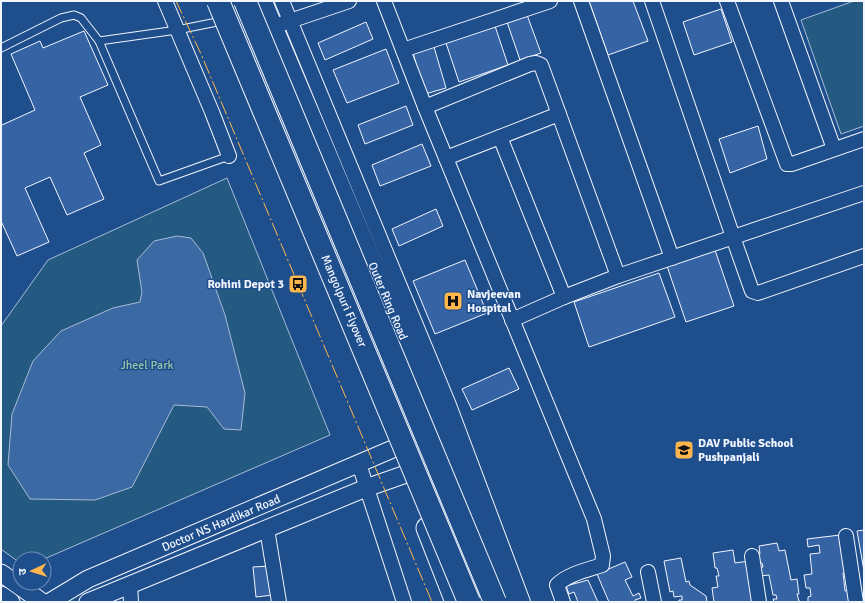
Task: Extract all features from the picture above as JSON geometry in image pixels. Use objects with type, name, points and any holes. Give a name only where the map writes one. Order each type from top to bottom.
[{"type":"highway","name":"Mangolpuri Flyover","points":[[218,1],[469,602]]},
{"type":"highway","name":"Mangolpuri Flyover","points":[[245,1],[504,597]]},
{"type":"main road","points":[[208,1],[406,474],[456,602]]},
{"type":"main road","name":"Outer Ring Road","points":[[261,1],[281,24],[389,304],[441,427],[504,597]]},
{"type":"main road","points":[[345,330],[389,304]]},
{"type":"main road","points":[[462,602],[504,597]]},
{"type":"street","points":[[165,1],[229,156]]},
{"type":"street","points":[[282,1],[281,24],[449,406],[523,602]]},
{"type":"street","points":[[281,24],[349,1]]},
{"type":"street","points":[[384,1],[425,107],[594,519],[602,549],[602,565],[560,581],[557,585],[564,602]]},
{"type":"street","points":[[403,50],[550,1]]},
{"type":"street","points":[[581,1],[672,258]]},
{"type":"street","points":[[652,1],[752,291],[756,293],[864,256]]},
{"type":"street","points":[[726,1],[786,164],[792,164],[864,139]]},
{"type":"street","points":[[781,1],[834,149]]},
{"type":"street","points":[[425,107],[530,64],[536,63],[541,65],[618,276]]},
{"type":"street","points":[[446,158],[559,114]]},
{"type":"street","points":[[500,137],[564,297]]},
{"type":"street","points":[[512,320],[564,297],[618,276],[864,193]]},
{"type":"street","name":"Doctor NS Hardikar Road","points":[[50,602],[88,579],[395,448]]},
{"type":"street","points":[[359,464],[404,602]]},
{"type":"street","name":"Doctor NS Hardikar Road","points":[[88,602],[366,488],[406,474]]},
{"type":"street","points":[[267,528],[280,602]]},
{"type":"street","points":[[846,536],[856,602]]},
{"type":"street","points":[[752,556],[759,602]]},
{"type":"street","points":[[648,572],[654,602]]},
{"type":"street","points":[[1,573],[42,602]]},
{"type":"street","points":[[130,585],[131,602]]},
{"type":"street","points":[[1,595],[11,602]]},
{"type":"lane","points":[[1,48],[62,18],[74,15],[81,18],[99,41],[159,181],[229,156]]},
{"type":"lane","points":[[99,41],[177,30],[217,22]]},
{"type":"green space","points":[[854,1],[864,1],[864,126],[841,134],[801,20]]},
{"type":"green space","name":"Jheel Park","points":[[227,178],[330,435],[52,556],[52,551],[12,551],[12,557],[1,549],[1,326],[48,260]]},
{"type":"shaded area","points":[[177,236],[191,238],[203,253],[225,315],[245,393],[241,430],[224,429],[207,407],[174,405],[132,487],[95,500],[30,499],[8,465],[12,414],[33,361],[61,331],[113,308],[140,302],[142,292],[137,260],[154,241]]},
{"type":"building","points":[[589,1],[633,1],[648,41],[608,55]]},
{"type":"building","points":[[721,9],[732,42],[694,55],[683,22]]},
{"type":"building","points":[[527,15],[541,53],[520,60],[507,22]]},
{"type":"building","points":[[366,22],[373,39],[325,60],[318,43]]},
{"type":"building","points":[[495,26],[508,65],[459,82],[446,43]]},
{"type":"building","points":[[84,31],[108,85],[80,97],[101,145],[84,153],[104,199],[67,215],[50,177],[25,188],[49,242],[17,256],[1,221],[1,123],[2,125],[35,110],[11,54],[40,41],[43,48]]},
{"type":"building","points":[[434,47],[446,88],[425,94],[413,53]]},
{"type":"building","points":[[386,49],[399,83],[347,103],[333,70]]},
{"type":"building","points":[[406,106],[413,125],[365,144],[358,125]]},
{"type":"building","points":[[758,126],[767,159],[730,173],[719,139]]},
{"type":"building","points":[[422,144],[431,166],[380,186],[372,165]]},
{"type":"building","points":[[436,209],[443,226],[399,246],[392,229]]},
{"type":"building","points":[[715,250],[734,306],[686,322],[667,266]]},
{"type":"building","points":[[465,260],[487,313],[435,334],[413,281]]},
{"type":"building","points":[[659,273],[675,317],[589,347],[574,302]]},
{"type":"building","points":[[509,368],[519,389],[472,410],[462,389]]},
{"type":"building","points":[[864,530],[864,571],[857,531]]},
{"type":"building","points":[[840,535],[846,573],[843,573],[845,591],[851,590],[851,602],[808,602],[808,597],[811,596],[810,588],[806,588],[804,575],[812,574],[810,554],[820,553],[819,545],[808,547],[807,539]]},
{"type":"building","points":[[777,543],[779,551],[785,550],[791,580],[797,579],[799,594],[797,594],[799,601],[801,602],[774,602],[773,599],[777,599],[776,595],[773,595],[769,575],[760,576],[759,568],[763,567],[762,563],[757,564],[756,555],[760,554],[759,546]]},
{"type":"building","points":[[733,550],[735,563],[749,561],[755,602],[714,602],[712,588],[718,587],[716,576],[719,576],[717,568],[715,568],[713,553]]},
{"type":"building","points":[[681,558],[686,582],[689,581],[690,585],[706,596],[707,602],[679,602],[679,600],[682,600],[682,596],[674,597],[673,591],[670,592],[664,561]]},
{"type":"building","points":[[625,562],[632,577],[625,580],[633,596],[639,593],[641,598],[635,600],[635,602],[609,602],[597,574]]},
{"type":"building","points":[[270,566],[273,595],[256,597],[253,567]]},
{"type":"building","points":[[588,580],[598,602],[578,602],[574,592],[569,594],[566,586]]},
{"type":"power","points":[[176,1],[201,54],[432,602]]},
{"type":"place","name":"Rohini Depot 3","points":[[298,284]]},
{"type":"place","name":"Navjeevan Hospital","points":[[453,301]]},
{"type":"place","name":"DAV Public School Pushpanjali","points":[[684,450]]}]
